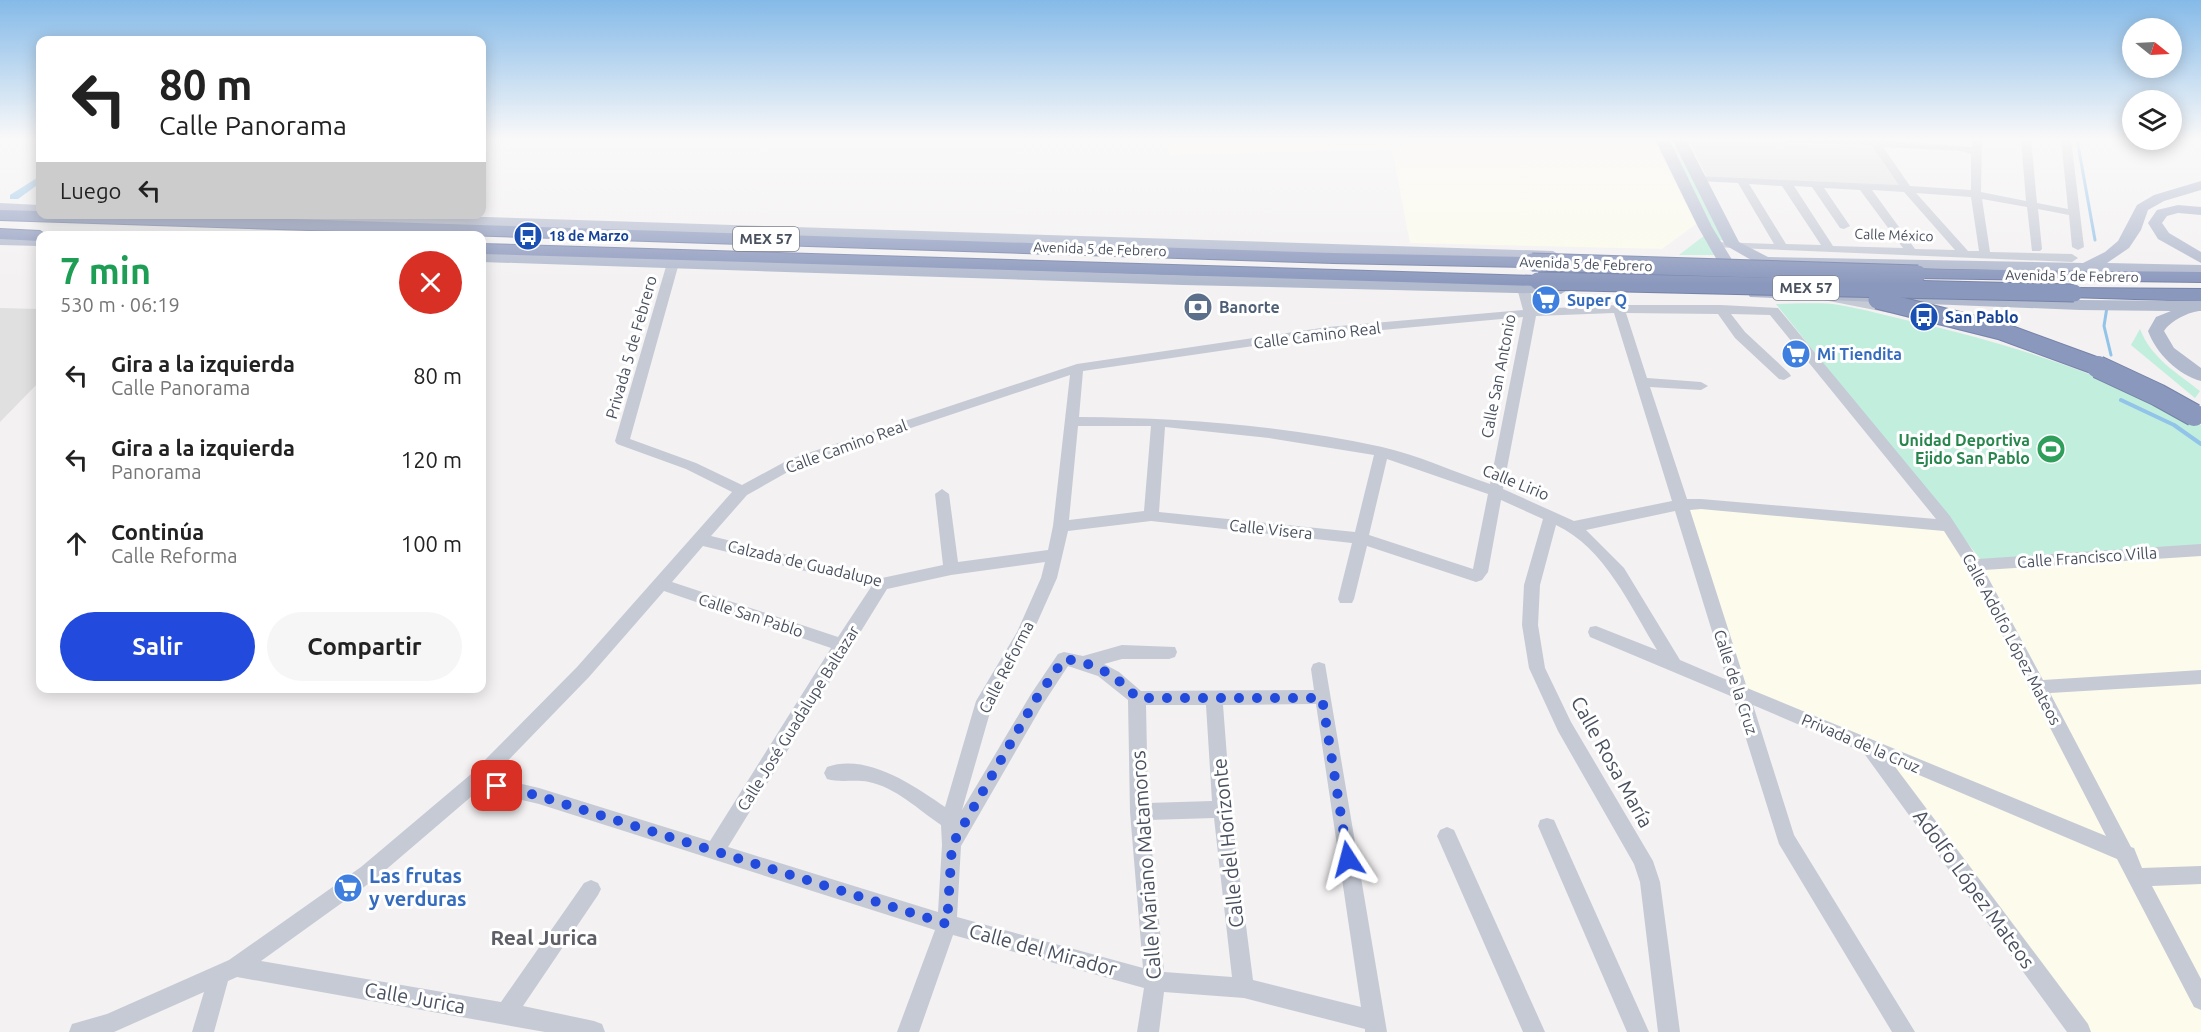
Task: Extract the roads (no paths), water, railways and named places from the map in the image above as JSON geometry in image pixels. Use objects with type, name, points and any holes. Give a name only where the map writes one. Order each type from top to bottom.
[{"type":"highway","name":"Avenida 5 de Febrero","points":[[0,215],[36,216]]},
{"type":"highway","name":"Avenida 5 de Febrero","points":[[127,219],[1532,262],[2059,276],[2201,277]]},
{"type":"highway","points":[[0,234],[36,236]]},
{"type":"highway","points":[[900,236],[981,246]]},
{"type":"highway","points":[[1191,252],[1275,247]]},
{"type":"highway","name":"Avenida 5 de Febrero","points":[[486,249],[1824,293],[2201,295]]},
{"type":"highway","points":[[954,264],[1038,275]]},
{"type":"highway","points":[[1183,280],[1236,272]]},
{"type":"highway","points":[[1824,293],[1914,307],[2005,333],[2095,365],[2159,394],[2198,417]]},
{"type":"main road","points":[[1686,187],[1715,245],[1744,294]]},
{"type":"main road","points":[[1703,187],[1733,245],[1774,253]]},
{"type":"main road","points":[[2084,268],[2122,249],[2132,236],[2142,208],[2159,198],[2194,187]]},
{"type":"main road","points":[[0,207],[36,209]]},
{"type":"main road","points":[[2201,211],[2178,209],[2162,213],[2155,223],[2163,236],[2201,258]]},
{"type":"main road","name":"Avenida 5 de Febrero","points":[[440,219],[900,236],[1725,260],[1774,253],[2084,268],[2201,270]]},
{"type":"main road","points":[[0,240],[36,242]]},
{"type":"main road","name":"Avenida 5 de Febrero","points":[[486,257],[1183,280],[1530,285],[1744,294],[1824,293],[2201,307]]},
{"type":"main road","points":[[2201,307],[2181,311],[2162,320],[2156,331],[2160,344],[2179,362],[2201,376]]},
{"type":"street","points":[[1745,187],[1774,253]]},
{"type":"street","points":[[1789,187],[1828,249]]},
{"type":"street","points":[[1818,187],[1844,226]]},
{"type":"street","points":[[1864,187],[1911,251]]},
{"type":"street","points":[[1880,187],[1976,193],[2074,213],[2071,187]]},
{"type":"street","points":[[1976,187],[1985,254]]},
{"type":"street","points":[[2030,187],[2036,249]]},
{"type":"street","points":[[1907,189],[1964,252]]},
{"type":"street","name":"Calle México","points":[[1774,253],[1828,249],[1985,254],[2075,252],[2074,213]]},
{"type":"street","points":[[1715,245],[1733,245]]},
{"type":"street","name":"Privada 5 de Febrero","points":[[672,263],[637,395],[622,441],[691,466],[742,491]]},
{"type":"street","name":"Calle San Antonio","points":[[1476,576],[1480,572],[1530,313],[1530,285]]},
{"type":"street","name":"Calle Camino Real","points":[[80,1032],[108,1024],[227,972],[368,873],[476,781],[583,672],[742,491],[795,462],[1077,368],[1328,331],[1530,313],[1619,309],[1774,310]]},
{"type":"street","name":"Calle de la Cruz","points":[[1619,309],[1679,506],[1786,838],[1904,1032]]},
{"type":"street","points":[[1721,309],[1740,335],[1784,376]]},
{"type":"street","name":"Calle Adolfo López Mateos","points":[[1774,310],[1949,526],[1974,566],[2127,854],[2201,1000]]},
{"type":"street","name":"Calle Reforma","points":[[908,1032],[947,924],[952,845],[950,821],[961,776],[986,701],[1024,634],[1049,578],[1061,526],[1077,368]]},
{"type":"street","points":[[1642,382],[1701,386]]},
{"type":"street","name":"Calle Lirio","points":[[1071,421],[1158,422],[1269,433],[1382,453],[1495,491],[1573,527],[1599,551],[1617,572],[1673,663]]},
{"type":"street","points":[[1151,516],[1158,422]]},
{"type":"street","points":[[1346,598],[1382,453]]},
{"type":"street","points":[[942,494],[951,569]]},
{"type":"street","points":[[1573,527],[1679,506],[1701,504],[1949,526]]},
{"type":"street","name":"Calle Visera","points":[[1061,526],[1151,516],[1360,538],[1476,576]]},
{"type":"street","name":"Calle Rosa María","points":[[1551,516],[1532,585],[1530,625],[1537,668],[1564,726],[1643,861],[1650,882],[1669,1032]]},
{"type":"street","name":"Calzada de Guadalupe","points":[[699,538],[882,584],[951,569],[1054,555]]},
{"type":"street","name":"Calle Francisco Villa","points":[[1974,566],[2201,550]]},
{"type":"street","name":"Calle San Pablo","points":[[661,584],[842,645]]},
{"type":"street","name":"Calle José Guadalupe Baltazar","points":[[714,852],[882,584]]},
{"type":"street","name":"Privada de la Cruz","points":[[1596,632],[2127,854]]},
{"type":"street","points":[[1085,662],[1122,652],[1169,652]]},
{"type":"street","points":[[952,845],[1036,699],[1064,659],[1085,662],[1120,680],[1137,698],[1322,698]]},
{"type":"street","points":[[1319,669],[1375,1027]]},
{"type":"street","points":[[2037,687],[2201,677]]},
{"type":"street","name":"Calle del Horizonte","points":[[1214,697],[1222,809],[1244,988]]},
{"type":"street","name":"Calle Mariano Matamoros","points":[[1137,698],[1139,812],[1155,981],[1148,1032]]},
{"type":"street","name":"Adolfo López Mateos","points":[[1869,746],[2080,1032]]},
{"type":"street","points":[[833,773],[870,774],[905,789],[950,821]]},
{"type":"street","name":"Calle del Mirador","points":[[476,781],[539,796],[947,924],[1155,981],[1244,988],[1375,1027]]},
{"type":"street","points":[[1139,812],[1222,809]]},
{"type":"street","points":[[1547,826],[1638,1032]]},
{"type":"street","points":[[1448,836],[1534,1032]]},
{"type":"street","points":[[2138,877],[2201,874]]},
{"type":"street","points":[[506,1013],[591,889]]},
{"type":"street","points":[[203,1032],[227,972]]},
{"type":"street","name":"Calle Jurica","points":[[227,972],[506,1013],[594,1032]]},
{"type":"waterway","points":[[14,197],[28,187]]},
{"type":"waterway","points":[[2086,187],[2095,240]]},
{"type":"waterway","points":[[2107,307],[2104,326],[2111,355]]},
{"type":"waterway","points":[[2121,400],[2174,425],[2201,444]]},
{"type":"place","name":"18 de Marzo","points":[[528,236]]},
{"type":"place","name":"Super Q","points":[[1546,300]]},
{"type":"place","name":"Banorte","points":[[1198,307]]},
{"type":"place","name":"San Pablo","points":[[1924,317]]},
{"type":"place","name":"Mi Tiendita","points":[[1796,354]]},
{"type":"place","name":"Unidad Deportiva Ejido San Pablo","points":[[2051,449]]},
{"type":"place","name":"Las frutas y verduras","points":[[348,888]]},
{"type":"district","name":"Real Jurica","points":[[544,938]]}]
